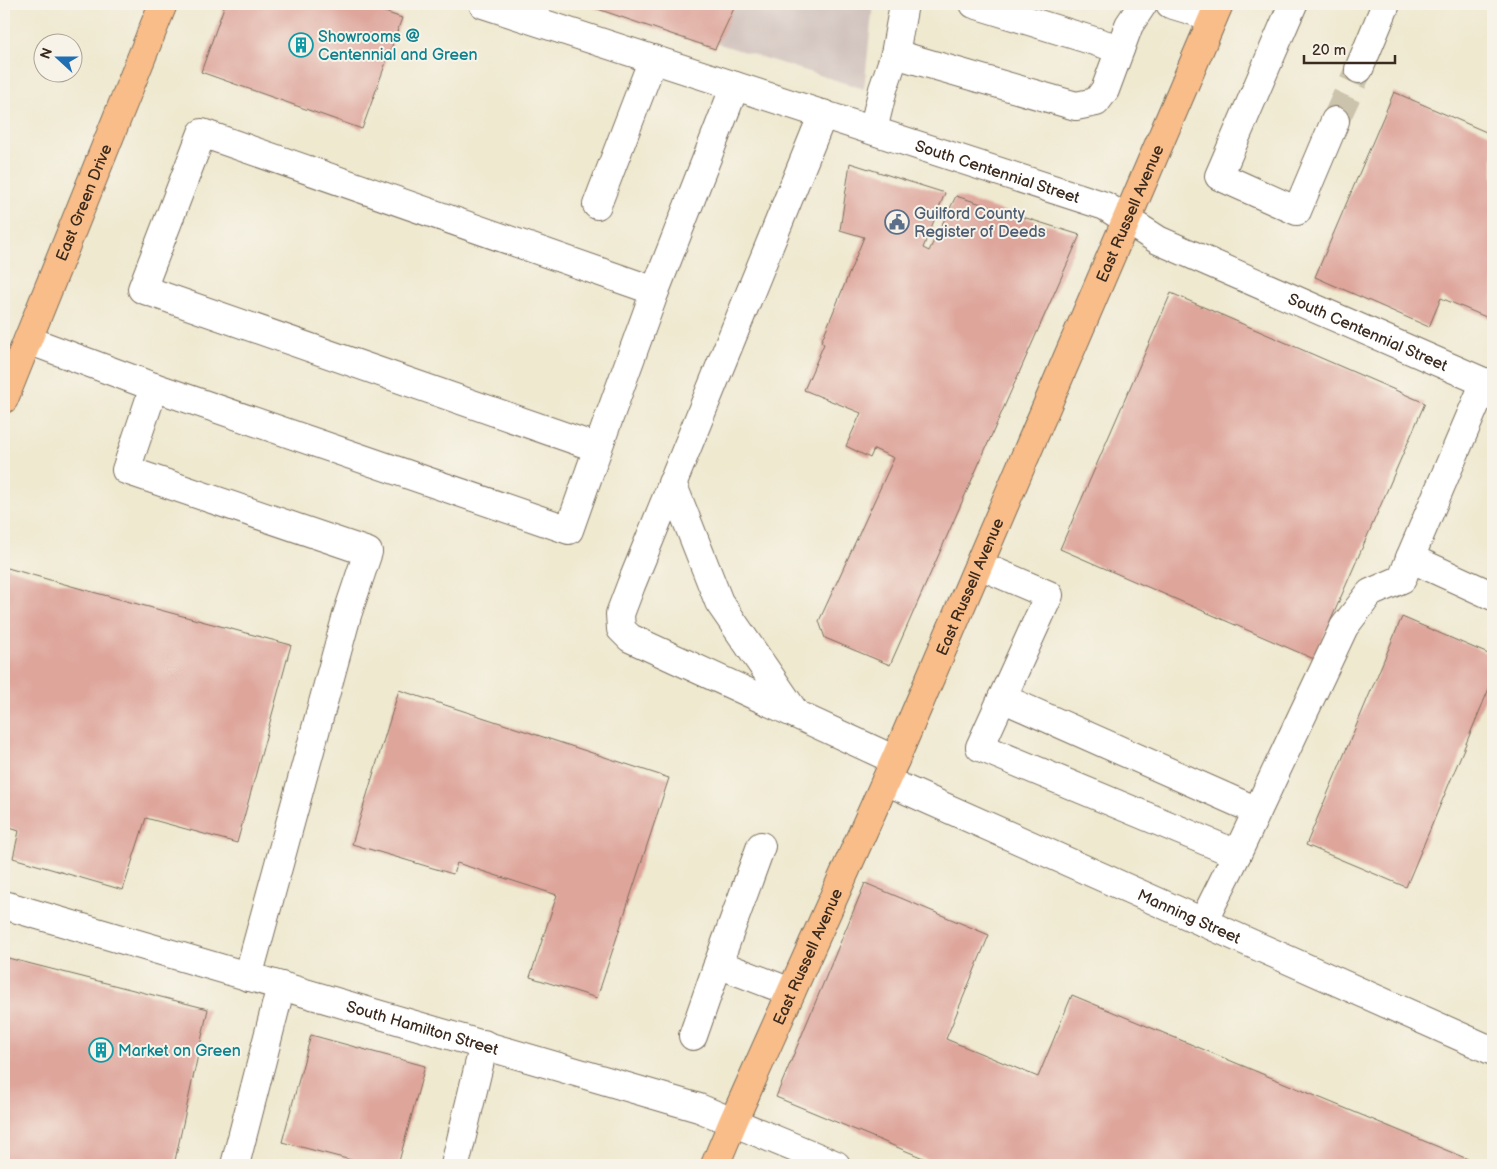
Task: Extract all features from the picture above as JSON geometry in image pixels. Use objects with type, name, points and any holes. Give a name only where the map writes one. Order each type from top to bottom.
[{"type":"main road","name":"East Green Drive","points":[[4,399],[163,4]]},
{"type":"main road","name":"East Russell Avenue","points":[[715,1165],[890,771],[1128,220],[1216,10]]},
{"type":"street","name":"South Centennial Street","points":[[483,4],[1105,206],[1158,240],[1489,384]]},
{"type":"street","points":[[873,130],[894,54],[904,4]]},
{"type":"street","points":[[974,4],[1120,49]]},
{"type":"street","points":[[894,54],[1076,106],[1096,102],[1105,90],[1129,24],[1143,4]]},
{"type":"street","points":[[1170,4],[1216,10]]},
{"type":"street","points":[[1293,4],[1219,176],[1298,211],[1335,121]]},
{"type":"street","points":[[1359,68],[1386,4]]},
{"type":"street","points":[[597,204],[653,59]]},
{"type":"street","points":[[28,340],[154,387],[568,530],[655,291],[735,86]]},
{"type":"street","name":"Manning Street","points":[[823,114],[620,614],[621,629],[630,638],[796,715],[890,771],[1203,922],[1493,1051]]},
{"type":"street","points":[[598,448],[142,289],[202,133],[655,291]]},
{"type":"street","points":[[1203,922],[1344,627],[1370,593],[1402,579],[1489,384]]},
{"type":"street","points":[[154,387],[126,470],[368,552],[347,615],[248,977]]},
{"type":"street","points":[[672,484],[719,602],[796,715]]},
{"type":"street","points":[[1410,558],[1492,592]]},
{"type":"street","points":[[979,565],[1049,594],[980,747],[1237,854]]},
{"type":"street","points":[[1002,698],[1257,811]]},
{"type":"street","points":[[693,1036],[761,846]]},
{"type":"street","name":"South Hamilton Street","points":[[4,904],[700,1108],[836,1165]]},
{"type":"street","points":[[718,964],[791,992]]},
{"type":"street","points":[[235,1165],[281,986]]},
{"type":"street","points":[[455,1165],[484,1044]]},
{"type":"shaded area","points":[[590,4],[873,4],[864,89]]},
{"type":"building","name":"Showrooms @ Centennial and Green","points":[[225,4],[362,4],[402,18],[362,129],[201,72]]},
{"type":"building","points":[[583,4],[736,4],[715,49]]},
{"type":"building","points":[[1394,92],[1493,135],[1493,320],[1441,298],[1429,327],[1315,277]]},
{"type":"building","points":[[850,163],[945,193],[923,248],[929,251],[956,196],[1080,235],[890,665],[825,638],[819,621],[894,458],[874,449],[870,458],[846,446],[861,413],[804,390],[824,344],[821,342],[864,237],[840,230]]},
{"type":"building","points":[[1171,293],[1425,403],[1314,659],[1060,549]]},
{"type":"building","points":[[4,567],[291,645],[237,843],[146,818],[123,890],[13,858],[19,831],[4,826]]},
{"type":"building","points":[[1402,617],[1493,656],[1493,679],[1406,887],[1306,845]]},
{"type":"building","points":[[399,690],[669,778],[597,998],[530,977],[557,895],[457,863],[453,874],[352,844]]},
{"type":"building","points":[[865,883],[989,935],[946,1039],[1038,1077],[1072,995],[1482,1165],[940,1165],[776,1097]]},
{"type":"building","name":"Market on Green","points":[[4,957],[208,1009],[174,1165],[4,1165]]},
{"type":"building","points":[[311,1035],[425,1066],[398,1165],[370,1165],[282,1142]]},
{"type":"tunnel","points":[[1335,121],[1359,69]]},
{"type":"place","name":"Showrooms @ Centennial and Green","points":[[301,45]]},
{"type":"place","name":"Guilford County Register of Deeds","points":[[897,222]]},
{"type":"place","name":"Market on Green","points":[[101,1050]]}]
